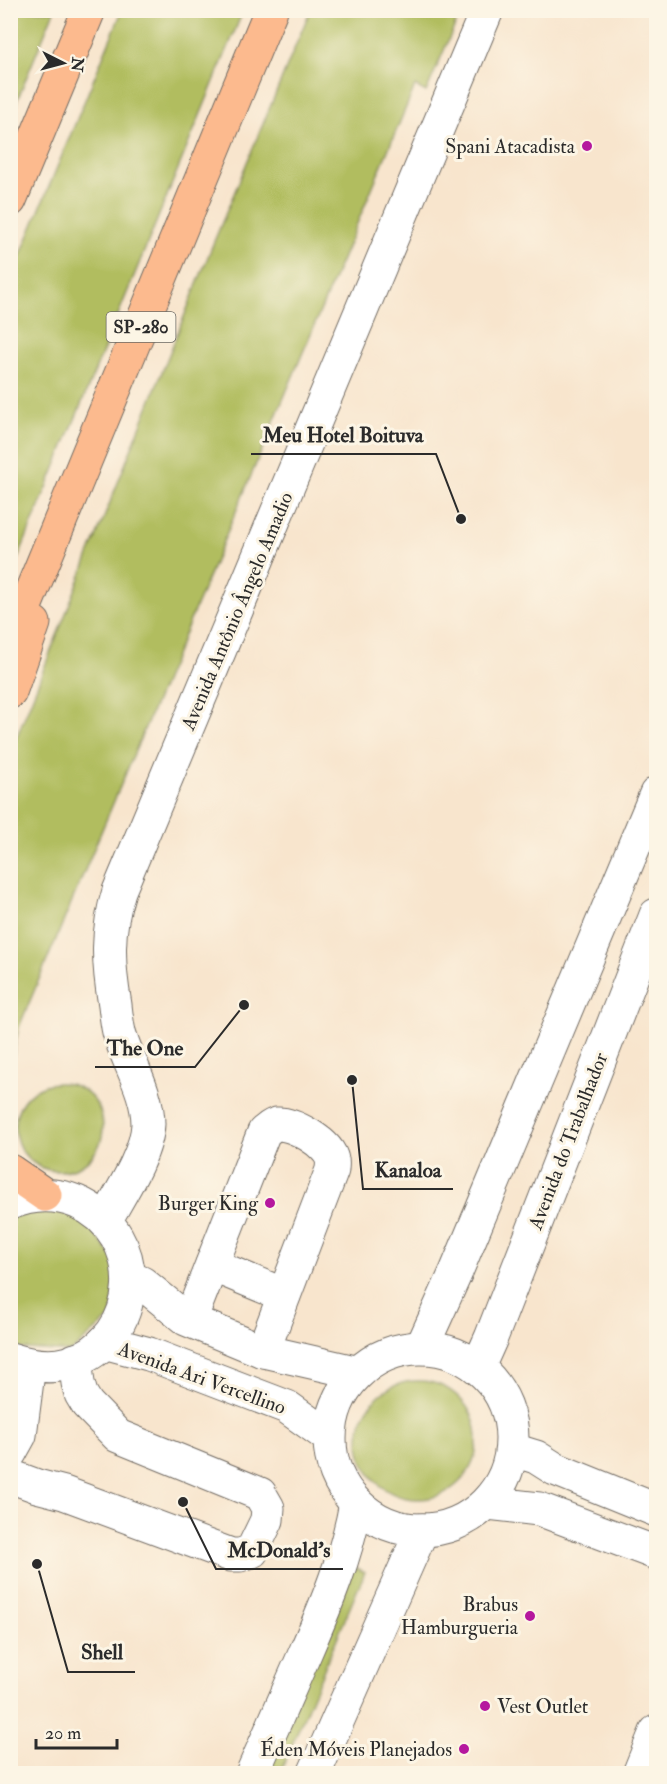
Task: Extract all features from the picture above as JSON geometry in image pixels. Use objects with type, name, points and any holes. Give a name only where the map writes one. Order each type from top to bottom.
[{"type":"highway","points":[[10,200],[89,10]]},
{"type":"highway","name":"SP-280","points":[[10,643],[271,10]]},
{"type":"highway","points":[[10,692],[93,444]]},
{"type":"highway","points":[[10,1171],[45,1195]]},
{"type":"street","name":"Avenida Antônio Ângelo Amadio","points":[[105,1221],[144,1149],[148,1125],[146,1102],[119,1032],[110,975],[112,915],[119,891],[487,10]]},
{"type":"street","points":[[422,1347],[456,1272],[657,794]]},
{"type":"street","name":"Avenida do Trabalhador","points":[[478,1367],[657,915]]},
{"type":"street","points":[[190,1320],[264,1132],[278,1124],[300,1130],[316,1139],[329,1152],[332,1170],[263,1351]]},
{"type":"street","points":[[10,1203],[21,1198],[45,1195],[67,1198],[88,1207],[105,1221],[118,1238],[126,1257],[129,1278],[127,1301],[118,1323],[104,1342],[88,1355],[69,1363],[49,1366],[20,1362],[20,1435],[10,1453]]},
{"type":"street","points":[[212,1265],[284,1295]]},
{"type":"street","points":[[129,1278],[141,1283],[186,1319],[263,1351],[356,1372]]},
{"type":"street","name":"Avenida Ari Vercellino","points":[[104,1342],[149,1354],[287,1407],[329,1437]]},
{"type":"street","points":[[422,1347],[456,1356],[478,1367],[503,1394],[512,1421],[513,1450],[504,1478],[488,1503],[468,1518],[446,1527],[422,1530],[398,1527],[376,1518],[356,1503],[336,1473],[329,1437],[336,1402],[356,1372],[385,1356],[422,1347]]},
{"type":"street","points":[[10,1476],[64,1493],[231,1555],[252,1551],[267,1520],[268,1508],[260,1494],[118,1436],[87,1404],[81,1394],[75,1360]]},
{"type":"street","points":[[513,1450],[536,1457],[555,1469],[657,1510]]},
{"type":"street","points":[[252,1773],[315,1631],[340,1567],[351,1532],[356,1503]]},
{"type":"street","points":[[488,1503],[539,1509],[657,1553]]},
{"type":"street","points":[[314,1773],[422,1530]]},
{"type":"street","points":[[639,1773],[657,1732]]},
{"type":"green space","points":[[10,11],[54,11],[11,115]]},
{"type":"green space","points":[[122,11],[243,11],[11,575],[11,278]]},
{"type":"green space","points":[[310,11],[461,11],[426,92],[415,86],[19,1027],[11,1065],[11,751],[213,244]]},
{"type":"green space","points":[[59,1083],[76,1087],[90,1096],[99,1110],[103,1127],[99,1144],[90,1158],[76,1167],[59,1171],[42,1167],[28,1158],[19,1144],[15,1127],[19,1110],[28,1096],[42,1087]]},
{"type":"green space","points":[[46,1208],[82,1218],[116,1261],[112,1316],[71,1352],[11,1348],[11,1217]]},
{"type":"green space","points":[[418,1381],[441,1386],[460,1398],[472,1417],[477,1440],[472,1463],[460,1482],[441,1494],[418,1499],[395,1494],[376,1482],[364,1463],[359,1440],[364,1417],[376,1398],[395,1386]]},
{"type":"green space","points":[[352,1566],[365,1572],[280,1773],[266,1774]]},
{"type":"place","name":"Spani Atacadista","points":[[587,146]]},
{"type":"place","name":"Meu Hotel Boituva","points":[[461,519]]},
{"type":"place","name":"The One","points":[[244,1005]]},
{"type":"place","name":"Kanaloa","points":[[352,1080]]},
{"type":"place","name":"Burger King","points":[[270,1203]]},
{"type":"place","name":"McDonald's","points":[[183,1502]]},
{"type":"place","name":"Shell","points":[[37,1564]]},
{"type":"place","name":"Brabus Hamburgueria","points":[[530,1616]]},
{"type":"place","name":"Vest Outlet","points":[[485,1706]]},
{"type":"place","name":"Éden Móveis Planejados","points":[[464,1749]]}]
